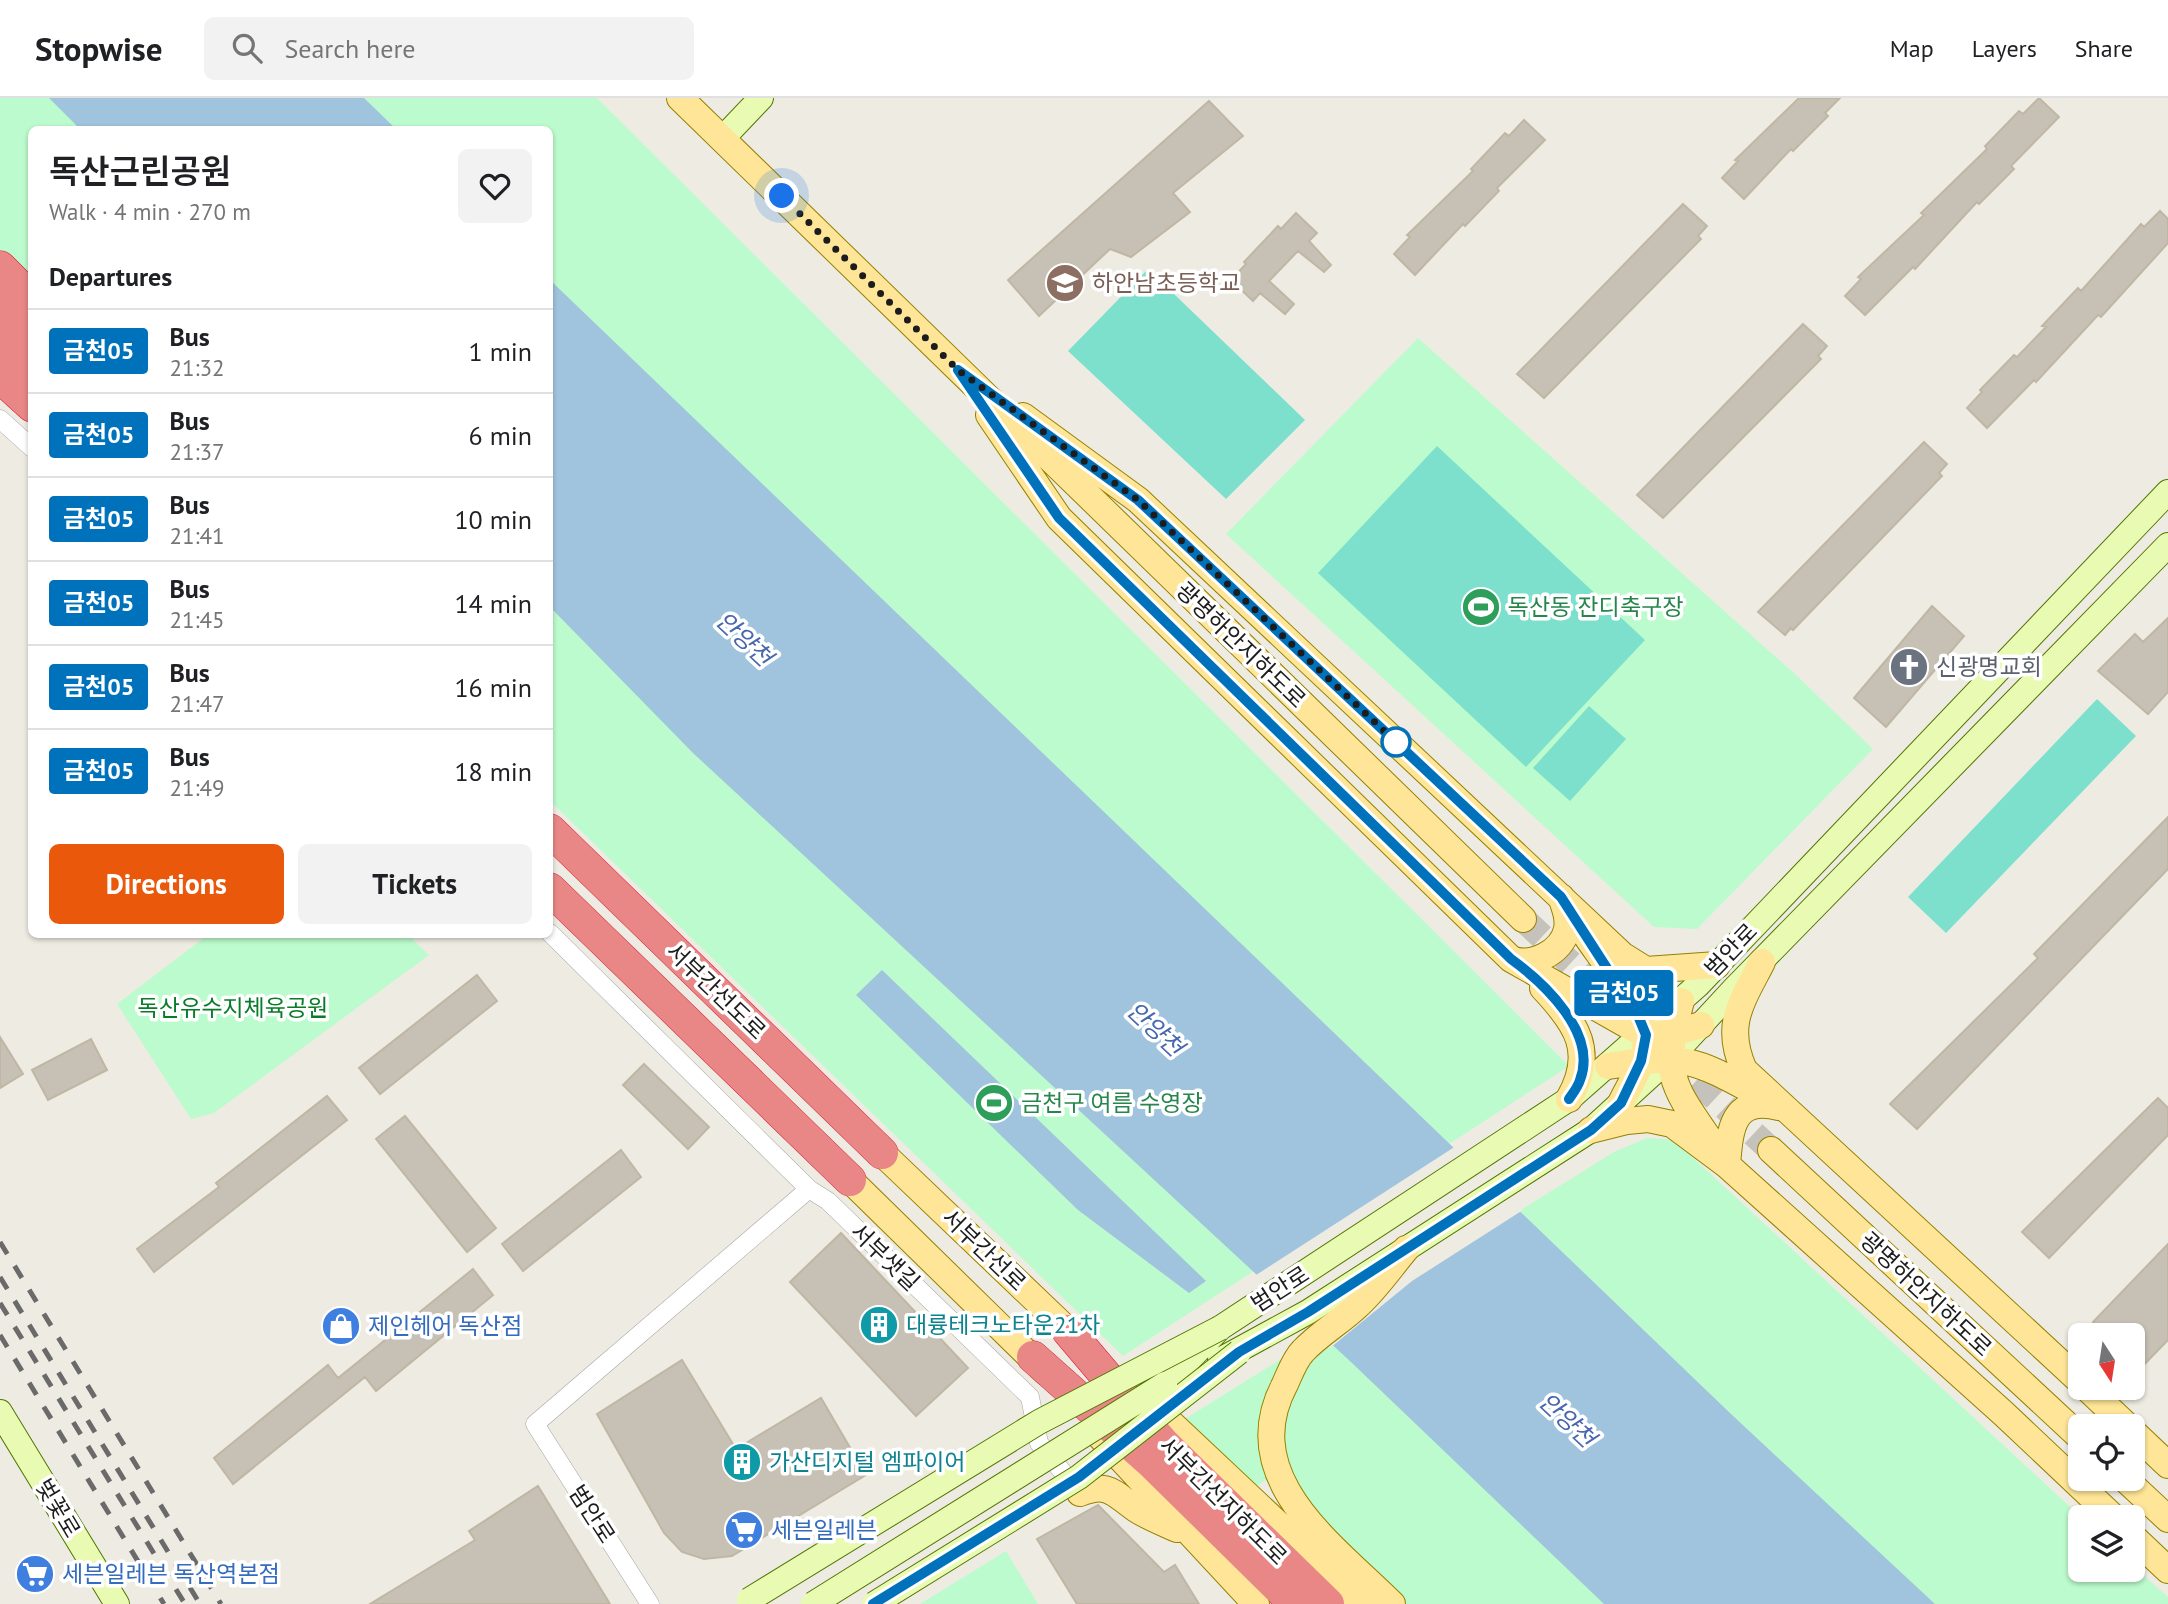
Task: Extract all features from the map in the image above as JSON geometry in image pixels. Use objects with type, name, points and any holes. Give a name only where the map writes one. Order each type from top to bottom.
[{"type":"highway","points":[[0,267],[28,295]]},
{"type":"highway","points":[[0,305],[28,332]]},
{"type":"highway","points":[[0,342],[28,368]]},
{"type":"highway","points":[[0,377],[28,402]]},
{"type":"highway","name":"서부간선도로","points":[[553,833],[882,1153]]},
{"type":"highway","name":"서부간선도로","points":[[553,892],[850,1180]]},
{"type":"highway","name":"서부간선지하도로","points":[[1068,1331],[1164,1444],[1328,1604]]},
{"type":"highway","name":"서부간선지하도로","points":[[1033,1357],[1152,1463],[1295,1604]]},
{"type":"main road","points":[[680,98],[958,370],[1138,500],[1622,955],[1646,970],[1717,965]]},
{"type":"main road","points":[[723,138],[761,98]]},
{"type":"main road","points":[[958,370],[1059,518],[1518,964],[1575,1027],[1583,1058],[1581,1079],[1569,1099]]},
{"type":"main road","name":"광명하안지하도로","points":[[958,370],[1523,919]]},
{"type":"main road","name":"범안로","points":[[1165,1384],[1220,1328],[1569,1099],[1646,1035],[1717,965],[2168,492]]},
{"type":"main road","name":"범안로","points":[[1701,1025],[2168,545]]},
{"type":"main road","points":[[1518,964],[1532,962],[1556,947],[1567,927],[1561,897]]},
{"type":"main road","points":[[1561,897],[1628,999],[1646,1035],[1641,1061],[1621,1103]]},
{"type":"main road","points":[[1762,962],[1740,1005],[1733,1036],[1744,1070],[2068,1370]]},
{"type":"main road","points":[[1518,964],[1784,1109]]},
{"type":"main road","points":[[1681,1001],[1670,1070],[1680,1096],[1727,1165]]},
{"type":"main road","points":[[1608,1066],[1641,1061],[1672,1046],[1701,1025]]},
{"type":"main road","name":"범안로","points":[[813,1604],[1165,1384],[1239,1352],[1591,1130],[1621,1103],[1672,1046]]},
{"type":"main road","points":[[1727,1165],[1730,1132],[1739,1114],[1750,1107],[1764,1104],[1784,1109]]},
{"type":"main road","points":[[1591,1130],[1648,1119],[1672,1124],[1727,1165],[2004,1414],[2100,1505]]},
{"type":"main road","name":"광명하안지하도로","points":[[1771,1150],[2068,1426]]},
{"type":"main road","name":"서부간선로","points":[[882,1153],[1068,1331],[1184,1434],[1363,1604]]},
{"type":"main road","name":"서부간선로","points":[[850,1180],[1033,1357],[1124,1465],[1256,1604]]},
{"type":"main road","points":[[1392,1604],[1303,1515],[1283,1488],[1273,1463],[1270,1438],[1277,1398],[1302,1352],[1359,1305],[1406,1249]]},
{"type":"main road","points":[[746,1602],[1039,1422],[1220,1328]]},
{"type":"main road","points":[[874,1604],[1079,1477],[1239,1352]]},
{"type":"main road","points":[[2100,1400],[2114,1414]]},
{"type":"main road","name":"벚꽃로","points":[[0,1412],[117,1604]]},
{"type":"main road","points":[[2145,1443],[2168,1465]]},
{"type":"main road","points":[[1080,1493],[1096,1487],[1111,1490],[1137,1509],[1197,1539]]},
{"type":"main road","points":[[2138,1491],[2168,1519]]},
{"type":"main road","points":[[2145,1548],[2168,1570]]},
{"type":"street","points":[[0,419],[28,444]]},
{"type":"street","name":"서부샛길","points":[[553,936],[808,1189],[828,1202],[1030,1397],[1038,1443],[1080,1493]]},
{"type":"street","name":"범안로","points":[[650,1604],[535,1424],[808,1189]]},
{"type":"green space","points":[[0,98],[597,98],[1569,1066],[1123,1356],[553,804],[553,126],[28,126],[28,284],[0,254]]},
{"type":"green space","points":[[1418,338],[1795,674],[1873,749],[1697,929],[1654,927],[1226,534]]},
{"type":"green space","name":"독산유수지체육공원","points":[[204,938],[411,938],[429,955],[214,1113],[191,1119],[117,1004]]},
{"type":"green space","points":[[1647,1138],[1674,1140],[2068,1505],[2068,1582],[2145,1582],[2145,1577],[2168,1597],[2168,1604],[1400,1604],[1305,1513],[1265,1480],[1254,1489],[1180,1422],[1614,1152]]},
{"type":"green space","points":[[1006,1551],[1038,1604],[920,1604]]},
{"type":"shaded area","points":[[1148,269],[1305,420],[1226,499],[1068,351]]},
{"type":"shaded area","name":"독산동 잔디축구장","points":[[1437,446],[1645,640],[1526,767],[1318,573]]},
{"type":"shaded area","points":[[2097,699],[2136,736],[1946,933],[1908,897]]},
{"type":"shaded area","points":[[1589,706],[1626,739],[1570,801],[1533,768]]},
{"type":"water","points":[[49,98],[364,98],[393,126],[77,126]]},
{"type":"water","name":"안양천","points":[[553,283],[1731,1414],[1935,1604],[1604,1604],[1352,1363],[693,753],[553,610]]},
{"type":"water","name":"금천구 여름 수영장","points":[[882,970],[1206,1281],[1189,1293],[1078,1210],[856,995]]},
{"type":"pier","points":[[1456,1146],[1523,1210],[1412,1281],[1330,1348],[1253,1277]]},
{"type":"building","points":[[1799,98],[1840,98],[1825,113],[1828,116],[1793,151],[1791,149],[1744,199],[1722,178],[1738,161],[1735,160]]},
{"type":"building","points":[[2039,98],[2059,117],[2011,166],[2014,169],[1979,204],[1977,202],[1915,269],[1913,267],[1865,315],[1845,296],[1861,279],[1858,277],[1924,215],[1921,213],[1987,149],[1985,146],[2019,111],[2023,114]]},
{"type":"building","points":[[1209,101],[1243,136],[1173,193],[1190,212],[1131,257],[1110,249],[1039,316],[1008,280]]},
{"type":"building","points":[[1524,120],[1545,140],[1497,188],[1499,191],[1465,226],[1463,224],[1415,275],[1394,254],[1410,237],[1407,235],[1473,171],[1471,169],[1505,133],[1509,136]]},
{"type":"building","points":[[1683,204],[1707,226],[1698,236],[1701,239],[1544,398],[1517,374]]},
{"type":"building","points":[[2160,211],[2168,219],[2168,243],[2101,317],[2098,315],[2036,382],[2034,380],[1987,428],[1967,408],[1982,392],[1980,390],[2014,355],[2017,357],[2046,327],[2042,326],[2078,288],[2081,291],[2141,224],[2144,227]]},
{"type":"building","points":[[1296,213],[1317,233],[1309,241],[1331,265],[1324,272],[1298,251],[1269,281],[1294,304],[1285,314],[1260,293],[1253,301],[1231,280],[1278,226],[1281,229]]},
{"type":"building","points":[[1803,324],[1827,346],[1818,356],[1821,359],[1663,518],[1637,495]]},
{"type":"building","points":[[1924,442],[1947,464],[1939,473],[1942,476],[1793,630],[1791,628],[1785,635],[1758,612]]},
{"type":"building","name":"신광명교회","points":[[1932,606],[1964,636],[1886,727],[1854,698]]},
{"type":"building","points":[[2168,618],[2168,692],[2148,714],[2098,671],[2135,634],[2143,642]]},
{"type":"building","points":[[2168,817],[2168,869],[1917,1129],[1890,1104],[2038,958],[2034,954]]},
{"type":"building","points":[[477,975],[497,1001],[380,1094],[359,1068]]},
{"type":"building","points":[[0,1037],[23,1074],[0,1088]]},
{"type":"building","points":[[91,1039],[107,1070],[48,1100],[32,1070]]},
{"type":"building","points":[[644,1064],[709,1127],[688,1149],[623,1085]]},
{"type":"building","points":[[327,1096],[347,1120],[154,1272],[137,1249],[219,1187],[216,1183]]},
{"type":"building","points":[[2158,1098],[2168,1108],[2168,1135],[2049,1258],[2022,1232]]},
{"type":"building","points":[[405,1116],[496,1228],[467,1252],[376,1139]]},
{"type":"building","points":[[621,1150],[641,1177],[523,1271],[502,1244]]},
{"type":"building","name":"대륭테크노타운21차","points":[[841,1233],[968,1368],[916,1416],[790,1282]]},
{"type":"building","points":[[2168,1244],[2168,1340],[2146,1363],[2146,1323],[2093,1322]]},
{"type":"building","points":[[473,1269],[493,1295],[376,1391],[365,1377],[233,1484],[214,1458],[328,1365],[338,1378]]},
{"type":"building","name":"가산디지털 엠파이어","points":[[682,1360],[736,1449],[821,1398],[866,1475],[732,1556],[704,1559],[682,1552],[664,1533],[597,1414]]},
{"type":"building","points":[[538,1486],[610,1604],[370,1604],[475,1540],[469,1531]]},
{"type":"building","points":[[1098,1505],[1164,1572],[1175,1565],[1199,1604],[1077,1604],[1037,1539]]},
{"type":"tunnel","points":[[1523,919],[1635,1023]]},
{"type":"tunnel","points":[[1668,1054],[1771,1150]]},
{"type":"railway","points":[[0,1242],[221,1604]]},
{"type":"railway","points":[[0,1277],[200,1604]]},
{"type":"railway","points":[[0,1303],[185,1604]]},
{"type":"railway","points":[[0,1335],[164,1604]]},
{"type":"bus line","name":"금천05","points":[[873,1604],[1079,1477],[1239,1352],[1308,1312],[1591,1130],[1621,1103],[1641,1061],[1646,1035],[1622,990],[1561,897],[1138,500],[1060,441],[958,370],[1059,518],[1162,622],[1511,959],[1525,969],[1566,1012],[1575,1027],[1583,1058],[1581,1079],[1569,1099]]},
{"type":"place","name":"하안남초등학교","points":[[1065,283]]},
{"type":"place","name":"독산동 잔디축구장","points":[[1481,607]]},
{"type":"place","name":"신광명교회","points":[[1909,667]]},
{"type":"place","name":"금천구 여름 수영장","points":[[994,1103]]},
{"type":"place","name":"대륭테크노타운21차","points":[[879,1325]]},
{"type":"place","name":"제인헤어 독산점","points":[[341,1326]]},
{"type":"place","name":"가산디지털 엠파이어","points":[[742,1462]]},
{"type":"place","name":"세븐일레븐","points":[[744,1530]]},
{"type":"place","name":"세븐일레븐 독산역본점","points":[[35,1574]]},
{"type":"route","points":[[782,196],[958,370],[1060,441],[1138,500],[1396,742]]}]
